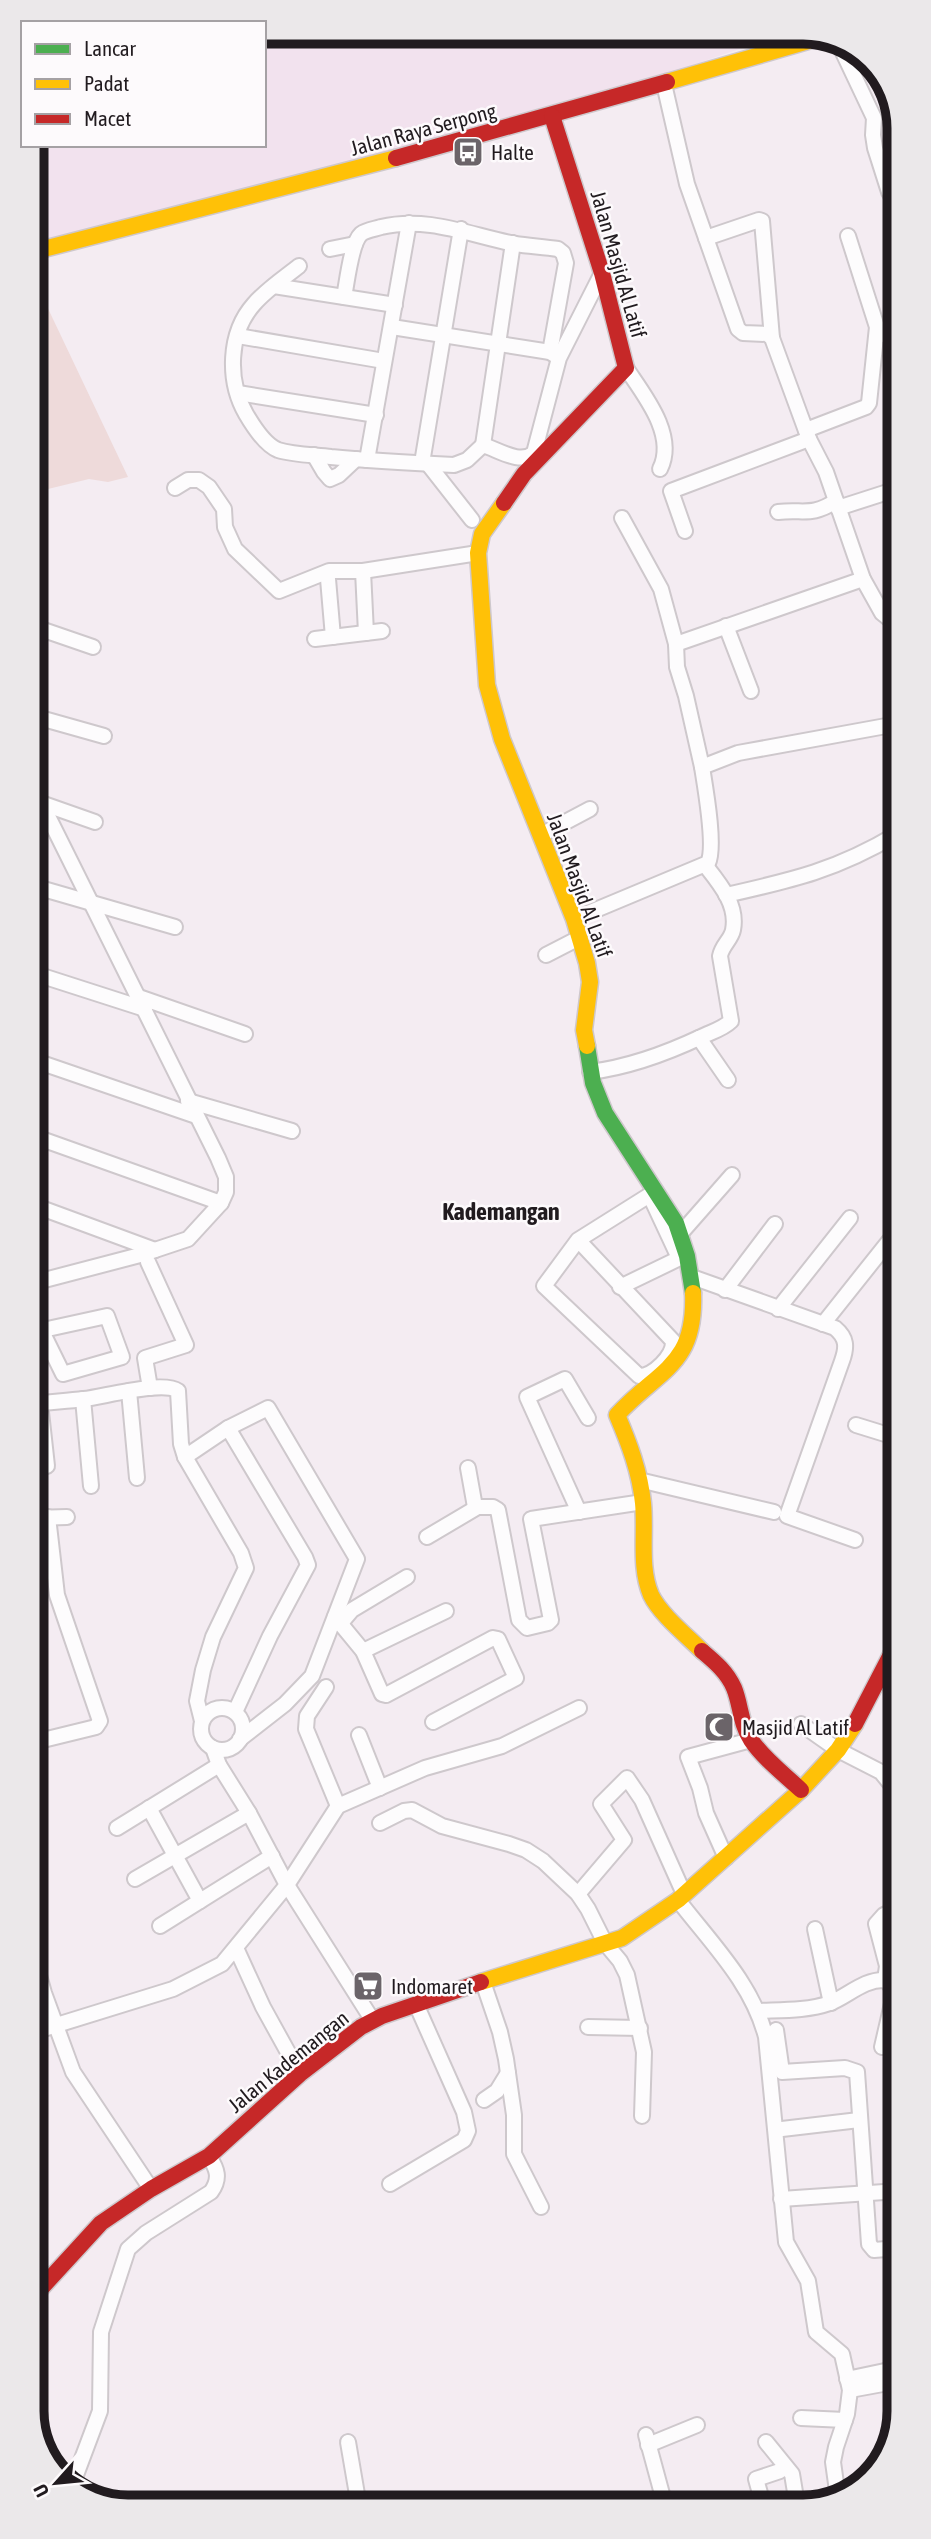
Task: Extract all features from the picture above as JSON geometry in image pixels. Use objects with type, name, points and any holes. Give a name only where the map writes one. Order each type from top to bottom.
[{"type":"street","name":"Jalan Raya Serpong","points":[[44,250],[552,116],[798,44]]},
{"type":"street","points":[[844,55],[872,112],[875,148],[887,183]]},
{"type":"street","points":[[664,84],[687,184],[738,328],[743,333],[767,334],[772,338]]},
{"type":"street","name":"Jalan Masjid Al Latif","points":[[552,116],[602,273],[626,368],[524,474],[482,534],[478,553],[486,685],[502,739],[579,938],[590,982],[584,1030],[590,1072],[606,1113],[681,1233],[684,1256],[692,1277],[693,1305],[686,1348],[675,1364],[618,1414],[639,1480],[643,1502],[646,1577],[652,1597],[678,1629],[731,1681],[741,1720],[751,1740],[768,1760],[801,1790]]},
{"type":"street","points":[[706,238],[759,219],[762,221],[772,338],[808,435],[826,472],[863,579],[887,617]]},
{"type":"street","points":[[314,455],[330,479],[362,459],[376,415],[410,223]]},
{"type":"street","points":[[344,297],[355,244],[359,235],[366,231],[410,223],[461,229],[513,243],[560,250],[566,259],[555,355],[534,453],[526,459],[520,459],[483,445]]},
{"type":"street","points":[[461,229],[425,464],[472,520]]},
{"type":"street","points":[[685,531],[671,491],[808,435],[868,405],[877,327],[848,236]]},
{"type":"street","points":[[299,266],[251,306],[238,336],[233,357],[234,383],[253,426],[275,448],[314,455],[458,465],[483,445],[513,243]]},
{"type":"street","points":[[330,249],[355,244]]},
{"type":"street","points":[[555,355],[602,273]]},
{"type":"street","points":[[274,286],[395,305]]},
{"type":"street","points":[[392,327],[555,355]]},
{"type":"street","points":[[878,336],[887,332]]},
{"type":"street","points":[[238,336],[384,361]]},
{"type":"street","points":[[626,368],[654,412],[666,456],[660,468]]},
{"type":"street","points":[[237,393],[376,415]]},
{"type":"street","points":[[175,488],[188,480],[200,480],[209,487],[224,509],[225,527],[234,549],[279,590],[329,571],[363,571],[478,553]]},
{"type":"street","points":[[778,512],[794,510],[814,513],[887,492]]},
{"type":"street","points":[[573,919],[705,865],[711,851],[706,789],[690,708],[677,667],[676,644],[657,579],[622,518]]},
{"type":"street","points":[[363,571],[366,633]]},
{"type":"street","points":[[328,579],[333,637]]},
{"type":"street","points":[[676,644],[863,579]]},
{"type":"street","points":[[726,626],[751,691]]},
{"type":"street","points":[[44,630],[93,647]]},
{"type":"street","points":[[315,639],[382,631]]},
{"type":"street","points":[[44,719],[104,736]]},
{"type":"street","points":[[702,767],[738,753],[887,726]]},
{"type":"street","points":[[541,835],[590,809]]},
{"type":"street","points":[[44,811],[95,822]]},
{"type":"street","points":[[44,817],[142,1003],[226,1177],[227,1188],[221,1203],[187,1239],[151,1256],[44,1280]]},
{"type":"street","points":[[726,895],[797,880],[827,870],[887,840]]},
{"type":"street","points":[[590,1072],[641,1062],[699,1038],[730,1021],[720,956],[733,930],[733,910],[705,865]]},
{"type":"street","points":[[44,889],[175,927]]},
{"type":"street","points":[[546,955],[579,938]]},
{"type":"street","points":[[44,975],[245,1034]]},
{"type":"street","points":[[699,1038],[728,1080]]},
{"type":"street","points":[[44,1064],[196,1116]]},
{"type":"street","points":[[188,1101],[292,1131]]},
{"type":"street","points":[[44,1140],[221,1203]]},
{"type":"street","points":[[681,1233],[732,1175]]},
{"type":"street","points":[[578,1240],[620,1287],[674,1343],[671,1353],[645,1376],[632,1372],[544,1286],[578,1240],[649,1196],[684,1256],[620,1287]]},
{"type":"street","points":[[44,1210],[151,1256],[186,1345],[145,1358],[149,1388]]},
{"type":"street","points":[[778,1309],[850,1218]]},
{"type":"street","points":[[725,1290],[775,1224]]},
{"type":"street","points":[[823,1324],[887,1244]]},
{"type":"street","points":[[44,1276],[50,1278]]},
{"type":"street","points":[[692,1277],[823,1324],[840,1333],[846,1349],[787,1516],[855,1540]]},
{"type":"street","points":[[44,1330],[107,1316],[122,1357],[63,1374],[44,1332]]},
{"type":"street","points":[[579,1512],[527,1397],[565,1379],[588,1418]]},
{"type":"street","points":[[44,1402],[149,1388],[173,1388],[178,1391],[185,1457],[241,1553],[246,1568],[213,1637],[203,1670],[197,1701],[202,1721],[202,1737],[213,1748],[219,1765],[249,1812],[287,1885],[373,2021]]},
{"type":"street","points":[[129,1391],[136,1478]]},
{"type":"street","points":[[83,1399],[90,1486]]},
{"type":"street","points":[[185,1457],[228,1428],[269,1409],[357,1561],[338,1620],[306,1685],[231,1748],[213,1748]]},
{"type":"street","points":[[856,1425],[887,1435]]},
{"type":"street","points":[[228,1428],[308,1565],[270,1636],[235,1712]]},
{"type":"street","points":[[44,1447],[47,1466]]},
{"type":"street","points":[[468,1468],[476,1507]]},
{"type":"street","points":[[639,1480],[774,1512]]},
{"type":"street","points":[[428,1537],[476,1507],[493,1507],[498,1510],[519,1620],[527,1628],[551,1620],[530,1519],[643,1502]]},
{"type":"street","points":[[44,1518],[67,1517]]},
{"type":"street","points":[[44,1532],[57,1595],[100,1721],[96,1727],[47,1739],[44,1736]]},
{"type":"street","points":[[338,1620],[407,1577]]},
{"type":"street","points":[[363,1651],[446,1611]]},
{"type":"street","points":[[338,1620],[363,1651],[382,1694],[386,1695],[493,1638],[498,1639],[516,1678],[433,1722]]},
{"type":"street","name":"Jalan Kademangan","points":[[44,2283],[101,2223],[151,2189],[209,2155],[300,2074],[361,2027],[416,2004],[631,1933],[681,1897],[801,1790],[838,1750],[857,1721],[887,1662]]},
{"type":"street","points":[[327,1687],[307,1716],[306,1729],[338,1806]]},
{"type":"street","points":[[202,1721],[208,1713],[216,1709],[226,1708],[235,1712],[243,1724],[240,1739]]},
{"type":"street","points":[[44,2030],[173,1989],[222,1964],[287,1885],[338,1806],[434,1765],[502,1746],[579,1708]]},
{"type":"street","points":[[801,1724],[838,1750],[875,1768],[887,1778]]},
{"type":"street","points":[[359,1735],[380,1788]]},
{"type":"street","points":[[726,1858],[706,1813],[688,1757],[751,1740]]},
{"type":"street","points":[[117,1828],[219,1765]]},
{"type":"street","points":[[578,1894],[624,1840],[601,1804],[627,1778],[642,1800],[681,1897],[740,1979],[758,2011],[766,2037],[786,2242],[808,2281],[816,2332],[842,2354],[848,2385],[845,2420],[833,2462],[837,2488]]},
{"type":"street","points":[[149,1808],[200,1901]]},
{"type":"street","points":[[380,1823],[412,1810],[442,1826],[526,1850],[543,1861],[578,1894],[589,1909],[605,1943],[620,1961],[627,1975],[644,2052],[642,2116]]},
{"type":"street","points":[[135,1879],[249,1812]]},
{"type":"street","points":[[160,1926],[272,1856]]},
{"type":"street","points":[[885,1980],[887,1966],[876,1924],[887,1914]]},
{"type":"street","points":[[815,1929],[831,2003]]},
{"type":"street","points":[[236,1948],[263,2007],[300,2074]]},
{"type":"street","points":[[758,2011],[794,2010],[831,2003],[875,1980],[887,1982]]},
{"type":"street","points":[[483,1982],[500,2032],[508,2073],[514,2115],[513,2154],[541,2207]]},
{"type":"street","points":[[44,1989],[73,2072],[151,2189]]},
{"type":"street","points":[[390,2184],[464,2140],[468,2131],[464,2112],[416,2004]]},
{"type":"street","points":[[882,2047],[887,2025]]},
{"type":"street","points":[[588,2027],[640,2028]]},
{"type":"street","points":[[776,2030],[782,2072],[845,2068],[857,2072],[869,2244],[874,2250],[887,2249]]},
{"type":"street","points":[[484,2100],[497,2091],[508,2073]]},
{"type":"street","points":[[782,2129],[859,2120]]},
{"type":"street","points":[[86,2448],[100,2411],[101,2332],[128,2249],[146,2233],[211,2192],[217,2184],[218,2176],[209,2155]]},
{"type":"street","points":[[781,2199],[887,2192]]},
{"type":"street","points":[[848,2385],[887,2372]]},
{"type":"street","points":[[848,2385],[887,2382]]},
{"type":"street","points":[[801,2418],[845,2420]]},
{"type":"street","points":[[662,2495],[647,2440],[697,2425]]},
{"type":"street","points":[[348,2442],[357,2495]]},
{"type":"street","points":[[766,2442],[792,2474],[796,2495]]},
{"type":"street","points":[[760,2495],[756,2479],[780,2471]]},
{"type":"shaded area","points":[[266,44],[754,44],[652,79],[44,248],[44,147],[266,147]]},
{"type":"shaded area","points":[[44,300],[128,477],[108,482],[89,479],[48,489],[44,486]]},
{"type":"traffic: fast","points":[[587,1046],[593,1083],[605,1113],[676,1223],[687,1256],[693,1293]]},
{"type":"traffic: slow","points":[[667,82],[798,44]]},
{"type":"traffic: slow","points":[[44,249],[396,158]]},
{"type":"traffic: slow","points":[[504,503],[482,534],[478,553],[487,685],[502,739],[574,919],[587,963],[590,982],[584,1030],[587,1046]]},
{"type":"traffic: slow","points":[[693,1293],[692,1317],[681,1352],[672,1364],[617,1415],[642,1491],[647,1584],[655,1602],[667,1617],[702,1651]]},
{"type":"traffic: slow","points":[[481,1982],[622,1938],[678,1900],[801,1790],[838,1750],[855,1724]]},
{"type":"traffic: jam","points":[[396,158],[667,82]]},
{"type":"traffic: jam","points":[[504,503],[524,474],[626,368],[602,273],[552,116]]},
{"type":"traffic: jam","points":[[702,1651],[731,1682],[751,1740],[768,1760],[801,1790]]},
{"type":"traffic: jam","points":[[855,1724],[887,1662]]},
{"type":"traffic: jam","points":[[44,2285],[101,2223],[151,2189],[209,2156],[300,2074],[361,2027],[382,2016],[481,1982]]},
{"type":"place","name":"Halte","points":[[468,152]]},
{"type":"place","name":"Masjid Al Latif","points":[[719,1727]]},
{"type":"place","name":"Indomaret","points":[[368,1986]]},
{"type":"district","name":"Kademangan","points":[[501,1211]]}]
